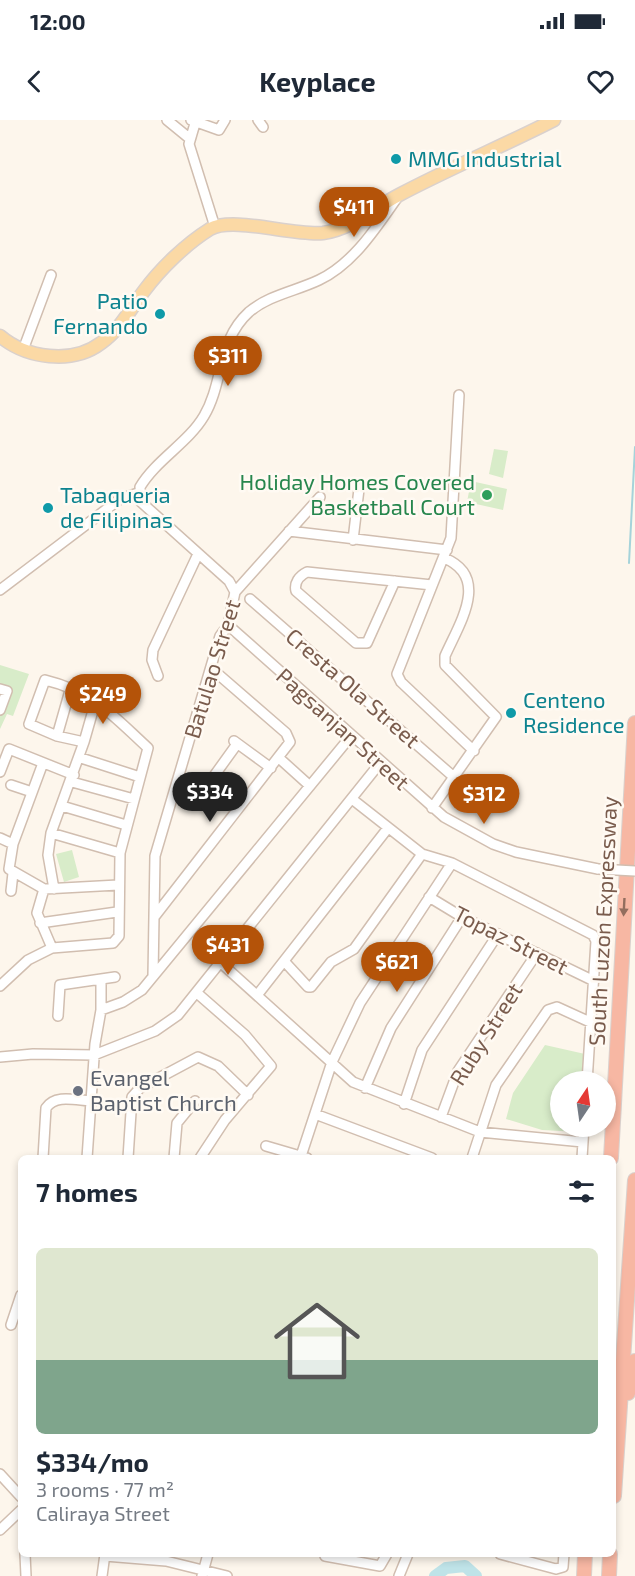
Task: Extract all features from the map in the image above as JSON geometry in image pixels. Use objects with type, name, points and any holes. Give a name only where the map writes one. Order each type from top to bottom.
[{"type":"highway","name":"South Luzon Expressway","points":[[610,1155],[635,723]]},
{"type":"highway","points":[[616,1452],[635,1180]]},
{"type":"highway","points":[[616,1461],[635,1361]]},
{"type":"highway","points":[[585,1557],[585,1573]]},
{"type":"main road","points":[[0,336],[24,350],[44,356],[68,355],[100,344],[122,322],[160,273],[188,246],[215,227],[245,225],[323,233],[357,221],[399,194],[554,120]]},
{"type":"street","points":[[167,120],[189,138]]},
{"type":"street","points":[[215,227],[189,138],[194,121],[219,130],[225,120]]},
{"type":"street","points":[[0,590],[120,499],[138,493],[143,483],[204,416],[226,345],[244,318],[262,303],[317,282],[340,268],[375,229],[399,194]]},
{"type":"street","points":[[24,350],[51,275]]},
{"type":"street","points":[[459,395],[451,538],[398,666],[398,679],[474,751]]},
{"type":"street","points":[[353,540],[359,489]]},
{"type":"street","points":[[138,493],[141,502],[229,581],[235,592]]},
{"type":"street","name":"Batulao Street","points":[[153,976],[156,856],[220,636],[228,625],[235,592],[320,496]]},
{"type":"street","points":[[289,531],[445,554],[464,570],[470,594],[468,605],[445,656],[445,665],[496,716],[474,751],[432,808]]},
{"type":"street","points":[[158,676],[152,660],[153,650],[198,554]]},
{"type":"street","points":[[395,581],[365,645],[356,643],[296,591],[295,587],[307,572],[395,581],[432,585]]},
{"type":"street","name":"Cresta Ola Street","points":[[250,599],[455,777]]},
{"type":"street","name":"Pagsanjan Street","points":[[228,625],[380,763],[459,828],[493,844],[537,858],[598,869],[635,872]]},
{"type":"street","points":[[154,916],[289,746],[290,739],[211,668]]},
{"type":"street","points":[[0,986],[28,960],[52,948],[113,943],[119,936],[117,912],[120,853],[148,748],[96,700],[71,687],[45,680],[29,724],[57,736],[84,741]]},
{"type":"street","points":[[57,736],[71,687]]},
{"type":"street","points":[[0,710],[3,690]]},
{"type":"street","points":[[52,948],[40,924],[38,903],[49,889],[48,855],[51,833],[81,758],[96,700]]},
{"type":"street","points":[[101,1010],[123,1002],[142,990],[351,736]]},
{"type":"street","points":[[177,788],[201,794],[236,743],[271,768]]},
{"type":"street","points":[[0,772],[9,749],[73,778],[134,799]]},
{"type":"street","points":[[81,758],[140,777]]},
{"type":"street","points":[[279,758],[310,786]]},
{"type":"street","points":[[43,763],[13,844],[9,869],[49,889],[118,885]]},
{"type":"street","points":[[0,1057],[33,1054],[94,1055],[155,1031],[178,1015],[380,763]]},
{"type":"street","points":[[11,785],[32,792]]},
{"type":"street","points":[[352,799],[422,854],[452,863],[593,935],[596,941],[588,1071]]},
{"type":"street","points":[[62,806],[126,825]]},
{"type":"street","points":[[258,994],[388,828]]},
{"type":"street","points":[[51,833],[120,853]]},
{"type":"street","points":[[0,838],[13,844]]},
{"type":"street","points":[[284,961],[308,987],[311,987],[336,958],[345,956],[354,950],[422,854]]},
{"type":"street","points":[[305,1155],[332,1062],[360,1003],[452,863]]},
{"type":"street","points":[[10,891],[13,873]]},
{"type":"street","name":"Topaz Street","points":[[429,897],[462,916],[594,981]]},
{"type":"street","points":[[40,924],[117,912]]},
{"type":"street","points":[[365,1088],[391,1028],[462,916]]},
{"type":"street","points":[[404,1104],[422,1050],[498,933]]},
{"type":"street","name":"Ruby Street","points":[[441,1117],[458,1071],[537,953]]},
{"type":"street","points":[[221,963],[353,1082],[365,1088],[480,1132],[583,1142]]},
{"type":"street","points":[[58,1016],[60,985],[115,977]]},
{"type":"street","points":[[87,1155],[94,1055],[101,1010],[101,980]]},
{"type":"street","points":[[197,993],[245,1035],[271,1066],[225,1120],[202,1155]]},
{"type":"street","points":[[473,1155],[496,1085],[548,1010],[557,1007],[592,1023]]},
{"type":"street","points":[[128,1155],[132,1097],[140,1088],[198,1057],[218,1066],[248,1095]]},
{"type":"street","points":[[43,1155],[46,1108],[51,1101],[57,1099],[90,1101]]},
{"type":"street","points":[[174,1155],[177,1123],[195,1101]]},
{"type":"street","points":[[315,1114],[424,1155]]},
{"type":"street","points":[[582,1155],[583,1137]]},
{"type":"street","points":[[267,1146],[297,1155]]},
{"type":"street","points":[[11,1325],[18,1306]]},
{"type":"street","points":[[0,1474],[18,1494]]},
{"type":"street","points":[[0,1530],[18,1513]]},
{"type":"street","points":[[26,1557],[26,1576]]},
{"type":"street","points":[[102,1576],[105,1557]]},
{"type":"street","points":[[146,1557],[167,1558],[203,1573],[227,1576]]},
{"type":"street","points":[[203,1573],[207,1557]]},
{"type":"street","points":[[330,1557],[380,1566],[385,1557]]},
{"type":"street","points":[[399,1576],[407,1557]]},
{"type":"street","points":[[511,1557],[556,1569],[563,1568],[564,1557]]},
{"type":"green space","points":[[494,449],[508,451],[503,478],[489,474]]},
{"type":"green space","name":"Holiday Homes Covered Basketball Court","points":[[471,481],[507,489],[503,510],[467,502]]},
{"type":"green space","points":[[0,665],[29,674],[13,716],[7,714],[0,729]]},
{"type":"green space","points":[[72,850],[79,877],[64,882],[56,854]]},
{"type":"green space","points":[[545,1045],[585,1054],[584,1071],[550,1071],[550,1130],[506,1119],[513,1093]]},
{"type":"waterway","points":[[629,563],[635,447]]},
{"type":"waterway","points":[[435,1576],[446,1568],[465,1566],[476,1576]]},
{"type":"place","name":"MMG Industrial","points":[[396,159]]},
{"type":"place","name":"Patio Fernando","points":[[160,314]]},
{"type":"place","name":"Holiday Homes Covered Basketball Court","points":[[487,495]]},
{"type":"place","name":"Tabaqueria de Filipinas","points":[[48,508]]},
{"type":"place","name":"Centeno Residence","points":[[511,713]]},
{"type":"place","name":"Evangel Baptist Church","points":[[78,1091]]}]
